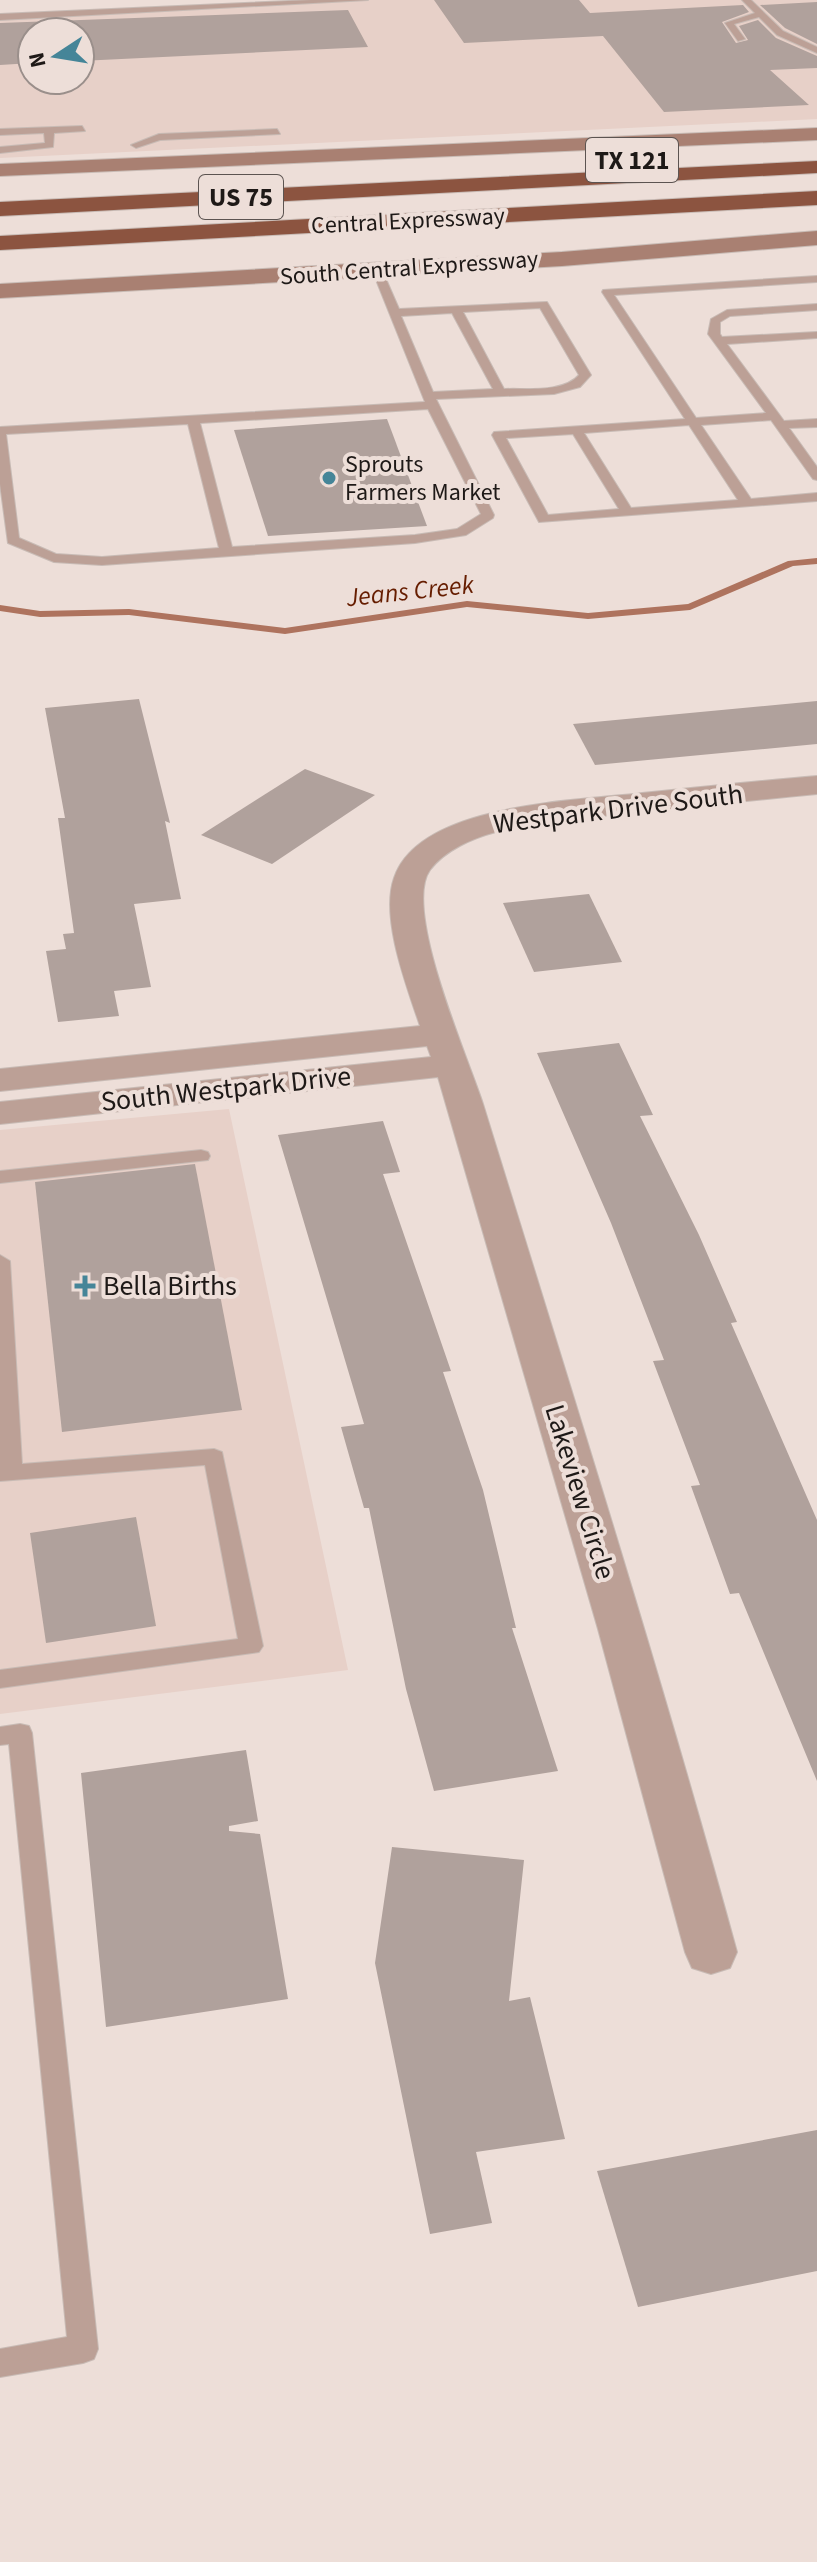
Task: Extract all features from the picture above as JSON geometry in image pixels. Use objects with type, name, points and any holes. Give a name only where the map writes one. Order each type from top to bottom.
[{"type":"highway","name":"TX 121","points":[[449,186],[513,168],[817,146]]},
{"type":"highway","name":"Central Expressway","points":[[0,209],[817,167]]},
{"type":"highway","name":"Central Expressway","points":[[0,245],[817,198]]},
{"type":"highway","points":[[452,218],[730,216],[817,211]]},
{"type":"main road","points":[[1,164],[50,167],[817,134]]},
{"type":"main road","name":"South Central Expressway","points":[[6,290],[377,270],[817,238]]},
{"type":"street","name":"Westpark Drive South","points":[[447,1050],[410,935],[405,904],[410,876],[427,855],[453,837],[483,826],[543,813],[817,785]]},
{"type":"street","name":"South Westpark Drive","points":[[0,1080],[201,1060],[447,1050]]},
{"type":"street","name":"South Westpark Drive","points":[[0,1113],[447,1050]]},
{"type":"street","name":"Lakeview Circle","points":[[447,1050],[667,1785],[711,1952]]},
{"type":"lane","points":[[0,17],[364,0]]},
{"type":"lane","points":[[746,0],[780,33],[817,50]]},
{"type":"lane","points":[[741,39],[729,23],[761,14]]},
{"type":"lane","points":[[31,119],[33,131]]},
{"type":"lane","points":[[1,164],[20,140],[33,131],[82,129]]},
{"type":"lane","points":[[0,132],[20,140],[50,145],[49,130]]},
{"type":"lane","points":[[136,145],[159,137],[277,132]]},
{"type":"lane","points":[[377,270],[394,313],[430,400],[488,515],[461,532],[415,539],[102,561],[54,558],[13,540],[4,514],[0,431],[193,420],[430,400],[500,392],[554,390],[576,385],[585,375],[543,304],[394,313]]},
{"type":"lane","points":[[747,503],[607,292],[817,279]]},
{"type":"lane","points":[[816,473],[714,334],[715,321],[727,313],[817,307]]},
{"type":"lane","points":[[456,309],[500,392]]},
{"type":"lane","points":[[719,341],[817,335]]},
{"type":"lane","points":[[193,420],[227,551]]},
{"type":"lane","points":[[817,423],[693,421],[498,435],[544,519],[817,497]]},
{"type":"lane","points":[[576,429],[628,513]]},
{"type":"lane","points":[[0,1177],[201,1156]]},
{"type":"lane","points":[[0,1261],[6,1472],[214,1457],[251,1646],[0,1679]]},
{"type":"lane","points":[[0,1736],[20,1733],[83,2349],[0,2363]]},
{"type":"shaded area","points":[[307,0],[817,0],[817,119],[0,158],[0,14]]},
{"type":"shaded area","points":[[229,1109],[348,1670],[0,1714],[0,1130]]},
{"type":"building","points":[[434,0],[579,0],[590,13],[743,5],[749,12],[722,22],[736,43],[748,40],[739,26],[758,20],[776,38],[817,56],[817,68],[770,70],[809,105],[664,112],[603,36],[464,43]]},
{"type":"building","points":[[817,2],[817,44],[785,28],[760,5]]},
{"type":"building","points":[[348,10],[368,47],[96,60],[96,19]]},
{"type":"building","points":[[16,22],[16,64],[0,65],[0,23]]},
{"type":"building","name":"Sprouts Farmers Market","points":[[387,419],[427,526],[268,536],[234,430]]},
{"type":"building","points":[[139,699],[170,823],[165,821],[181,899],[134,904],[151,987],[114,991],[119,1016],[58,1022],[46,951],[66,949],[63,934],[74,933],[58,818],[65,818],[45,708]]},
{"type":"building","points":[[817,701],[817,744],[595,765],[573,724]]},
{"type":"building","points":[[305,769],[375,795],[272,864],[201,835]]},
{"type":"building","points":[[589,894],[622,962],[534,972],[503,903]]},
{"type":"building","points":[[619,1043],[653,1115],[640,1116],[699,1235],[737,1322],[731,1323],[817,1520],[817,1781],[739,1593],[730,1594],[691,1486],[700,1485],[653,1361],[664,1360],[611,1223],[537,1053]]},
{"type":"building","points":[[383,1121],[400,1172],[383,1174],[451,1371],[443,1372],[483,1490],[516,1628],[512,1628],[558,1771],[434,1791],[406,1689],[369,1508],[364,1508],[341,1427],[364,1424],[278,1135]]},
{"type":"building","points":[[195,1164],[242,1410],[62,1432],[35,1182]]},
{"type":"building","points":[[136,1517],[156,1626],[46,1643],[30,1533]]},
{"type":"building","points":[[246,1750],[258,1821],[229,1826],[229,1831],[260,1834],[288,1999],[106,2027],[81,1773]]},
{"type":"building","points":[[392,1847],[524,1860],[509,2001],[530,1997],[565,2139],[476,2152],[492,2223],[430,2234],[375,1963]]},
{"type":"building","points":[[817,2130],[817,2271],[638,2307],[597,2171]]},
{"type":"waterway","name":"Jeans Creek","points":[[0,608],[40,614],[129,612],[285,631],[467,604],[588,616],[690,607],[791,563],[817,561]]},
{"type":"place","name":"Sprouts Farmers Market","points":[[329,478]]},
{"type":"place","name":"Bella Births","points":[[85,1286]]}]
